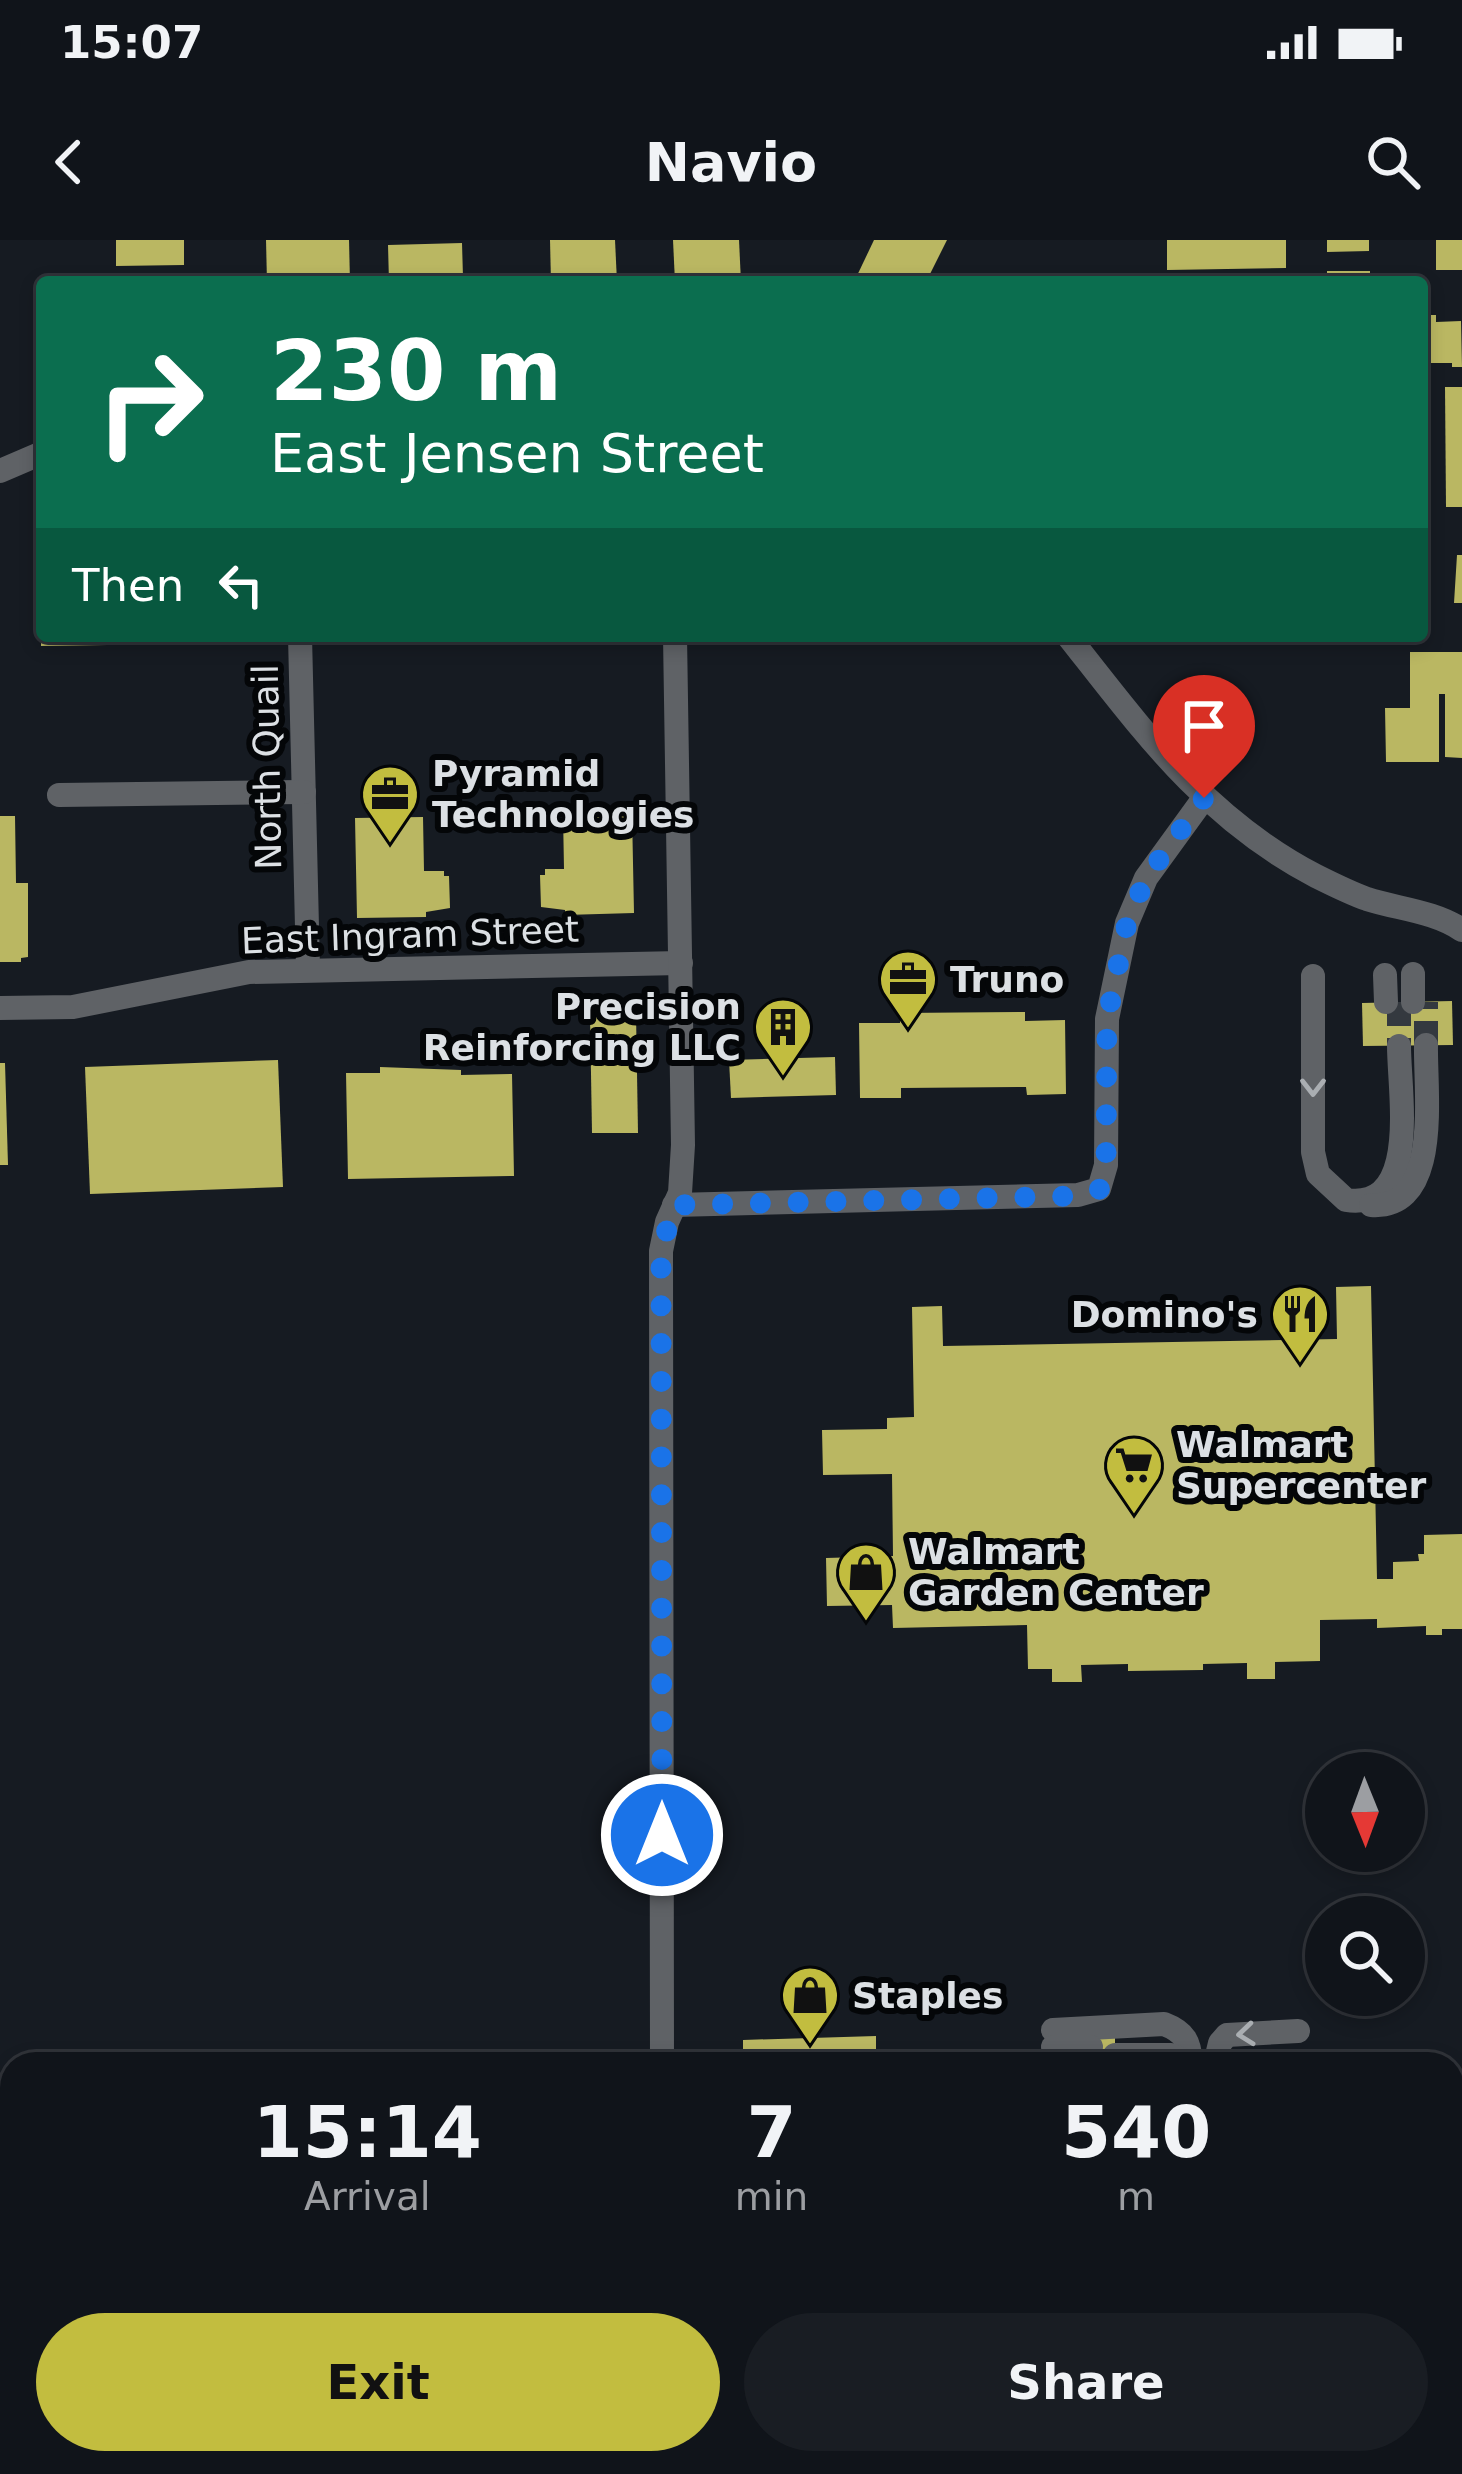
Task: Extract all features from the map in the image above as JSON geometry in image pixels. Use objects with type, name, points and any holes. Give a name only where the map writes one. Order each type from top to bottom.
[{"type":"street","points":[[0,471],[36,456]]},
{"type":"street","name":"North Quail","points":[[300,642],[308,969]]},
{"type":"street","points":[[662,2052],[661,1251],[680,1193],[683,1144],[675,642]]},
{"type":"street","points":[[1072,642],[1166,761],[1270,850],[1364,898],[1457,923]]},
{"type":"street","points":[[59,795],[304,792]]},
{"type":"street","points":[[674,1205],[1078,1196],[1100,1189],[1106,1165],[1107,1019],[1127,923],[1146,878],[1204,798]]},
{"type":"street","name":"East Ingram Street","points":[[0,1007],[73,1007],[249,972],[681,963]]},
{"type":"street","points":[[1406,974],[1406,1002],[1406,974]]},
{"type":"street","points":[[1313,976],[1313,1152],[1318,1174],[1355,1199],[1390,1199],[1407,1184],[1411,1163],[1406,1046],[1388,1161],[1382,1179],[1355,1199]]},
{"type":"street","points":[[1053,2047],[1164,2024],[1180,2030],[1186,2052]]},
{"type":"street","points":[[1218,2052],[1227,2035],[1298,2031]]},
{"type":"street","points":[[1053,2047],[1137,2052]]},
{"type":"building","points":[[116,240],[184,240],[184,265],[116,266]]},
{"type":"building","points":[[266,240],[349,240],[350,276],[267,276]]},
{"type":"building","points":[[550,240],[615,240],[617,276],[551,276]]},
{"type":"building","points":[[673,240],[739,240],[741,276],[675,276]]},
{"type":"building","points":[[874,240],[947,240],[929,276],[857,276]]},
{"type":"building","points":[[1167,240],[1286,240],[1286,268],[1167,270]]},
{"type":"building","points":[[1327,240],[1369,240],[1369,251],[1327,252]]},
{"type":"building","points":[[1436,240],[1462,240],[1462,270],[1436,270]]},
{"type":"building","points":[[462,243],[463,276],[389,276],[388,245]]},
{"type":"building","points":[[1327,271],[1370,271],[1370,276],[1327,276]]},
{"type":"building","points":[[1428,315],[1436,315],[1436,322],[1461,321],[1462,367],[1452,367],[1452,363],[1428,363]]},
{"type":"building","points":[[1445,387],[1462,387],[1462,507],[1446,507]]},
{"type":"building","points":[[1457,555],[1462,555],[1462,603],[1454,603]]},
{"type":"building","points":[[41,642],[107,642],[107,645],[41,646]]},
{"type":"building","points":[[149,642],[249,642],[149,644]]},
{"type":"building","points":[[1410,652],[1462,652],[1462,758],[1445,757],[1445,694],[1439,694],[1439,762],[1386,762],[1385,708],[1410,708]]},
{"type":"building","points":[[632,813],[634,913],[565,915],[565,910],[541,907],[540,875],[545,875],[545,869],[564,869],[563,814]]},
{"type":"building","points":[[0,816],[15,816],[16,883],[28,883],[28,957],[21,962],[0,962]]},
{"type":"building","name":"Pyramid Technologies","points":[[423,817],[424,871],[444,871],[449,876],[450,908],[426,912],[426,917],[357,918],[355,818]]},
{"type":"building","points":[[1452,1001],[1453,1045],[1363,1046],[1362,1003]]},
{"type":"building","points":[[1025,1012],[1025,1021],[1065,1020],[1066,1094],[1027,1095],[1026,1087],[901,1088],[901,1098],[860,1098],[859,1023],[900,1023],[900,1013]]},
{"type":"building","points":[[636,1013],[638,1133],[592,1133],[590,1014]]},
{"type":"building","name":"Precision Reinforcing LLC","points":[[835,1057],[836,1095],[731,1098],[729,1060]]},
{"type":"building","points":[[278,1060],[283,1187],[90,1194],[85,1067]]},
{"type":"building","points":[[0,1063],[5,1063],[8,1165],[0,1165]]},
{"type":"building","points":[[380,1067],[461,1070],[461,1075],[512,1074],[514,1176],[348,1179],[346,1073],[380,1073]]},
{"type":"building","name":"Walmart Supercenter","points":[[1371,1286],[1377,1579],[1393,1579],[1393,1562],[1419,1561],[1424,1535],[1462,1534],[1462,1629],[1426,1635],[1426,1626],[1377,1628],[1377,1619],[1320,1620],[1320,1661],[1275,1662],[1275,1679],[1247,1679],[1247,1663],[1203,1664],[1203,1670],[1128,1671],[1128,1664],[1081,1665],[1082,1682],[1052,1682],[1052,1669],[1028,1669],[1027,1625],[893,1628],[892,1605],[827,1606],[826,1558],[893,1556],[892,1474],[823,1475],[822,1430],[887,1429],[887,1418],[914,1417],[912,1307],[942,1306],[943,1346],[1337,1339],[1336,1287]]},
{"type":"building","points":[[1115,2033],[1115,2052],[1091,2052],[1091,2034]]},
{"type":"building","points":[[876,2036],[876,2052],[743,2052],[743,2040]]},
{"type":"tunnel","points":[[1399,1002],[1399,1046]]},
{"type":"tunnel","points":[[1426,1002],[1426,1045]]},
{"type":"place","name":"Pyramid Technologies","points":[[390,845]]},
{"type":"place","name":"Truno","points":[[908,1030]]},
{"type":"place","name":"Precision Reinforcing LLC","points":[[783,1078]]},
{"type":"place","name":"Domino's","points":[[1300,1365]]},
{"type":"place","name":"Walmart Supercenter","points":[[1134,1516]]},
{"type":"place","name":"Walmart Garden Center","points":[[866,1623]]},
{"type":"place","name":"Staples","points":[[810,2046]]},
{"type":"route","points":[[662,1835],[661,1251],[674,1205],[1078,1196],[1100,1189],[1106,1177],[1107,1019],[1127,923],[1146,878],[1204,798]]}]
